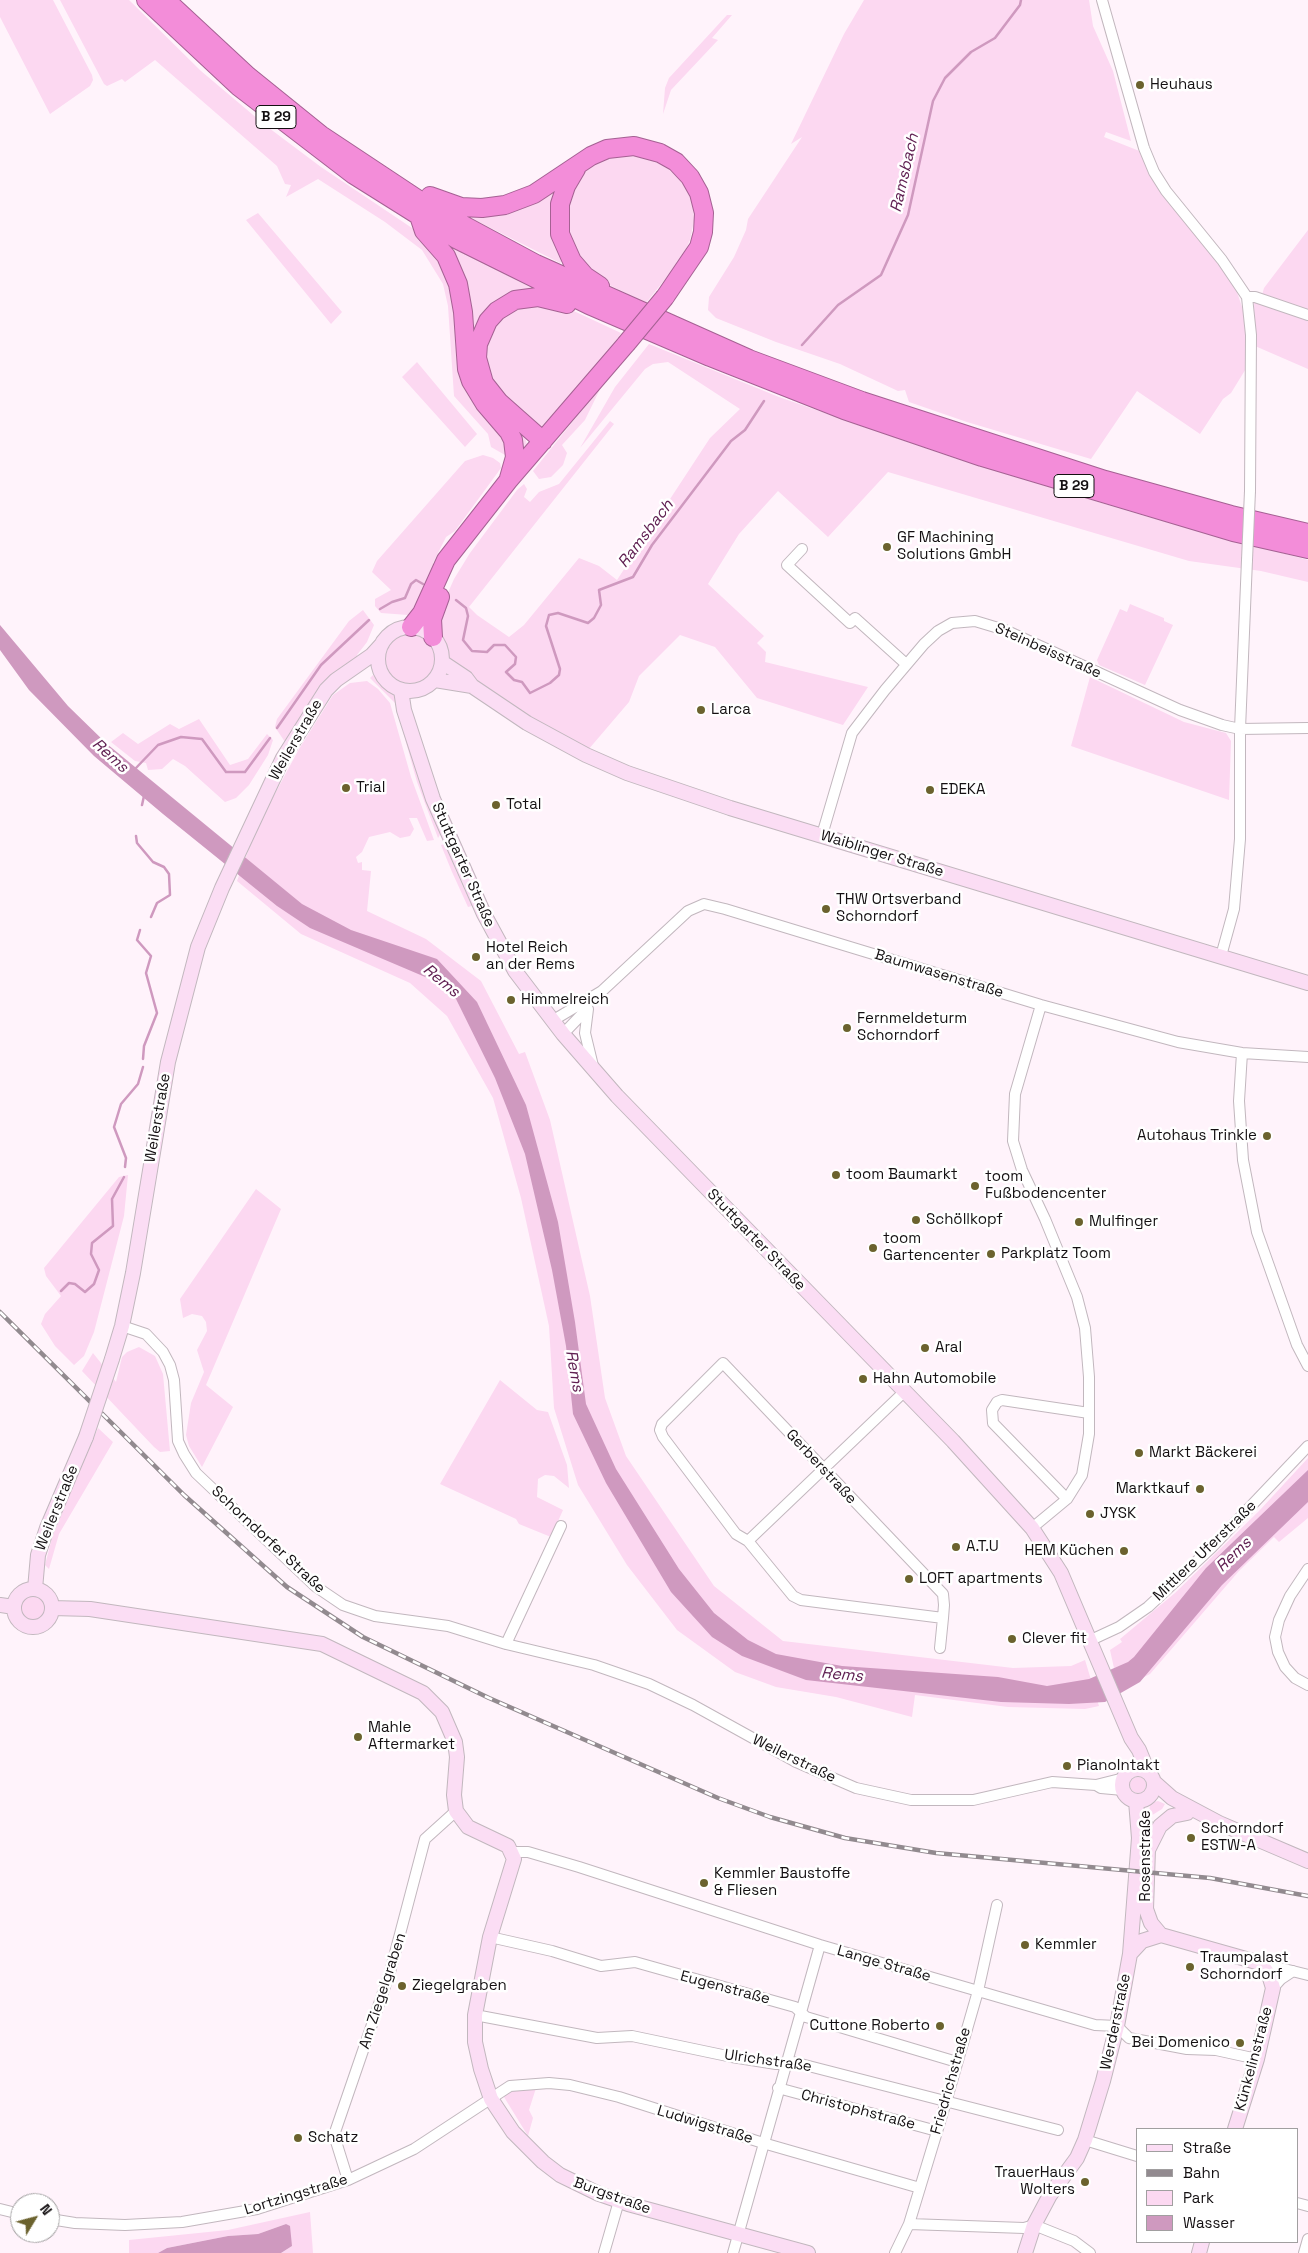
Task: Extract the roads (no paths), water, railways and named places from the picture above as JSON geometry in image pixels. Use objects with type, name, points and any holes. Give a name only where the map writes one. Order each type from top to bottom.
[{"type":"highway","name":"B 29","points":[[146,0],[198,51],[272,114],[354,175],[418,217],[528,276],[589,305],[710,357],[844,410],[982,457],[1233,532],[1308,549]]},
{"type":"highway","name":"B 29","points":[[166,0],[281,104],[377,174],[464,227],[536,264],[749,358],[986,443],[1105,480],[1308,534]]},
{"type":"highway","points":[[377,174],[395,178],[449,205],[482,208],[504,205],[524,198],[599,152],[616,147],[643,147],[660,153],[676,162],[695,185],[704,212],[703,232],[694,257],[665,297],[508,481],[489,508],[446,560],[422,613],[411,627]]},
{"type":"highway","points":[[583,162],[571,177],[562,195],[559,214],[560,234],[572,261],[612,299]]},
{"type":"highway","points":[[418,217],[424,231],[446,256],[458,284],[463,307],[468,369],[471,381],[485,404],[509,432],[513,440],[514,457],[508,481]]},
{"type":"highway","points":[[543,441],[499,402],[484,383],[477,358],[480,335],[497,311],[515,300],[538,297],[550,298],[572,306],[589,305]]},
{"type":"highway","points":[[433,637],[432,619],[446,582],[482,527],[489,508]]},
{"type":"main road","points":[[411,627],[433,637],[440,649],[442,662],[435,680],[419,690],[401,690],[385,679],[379,662],[382,644],[396,631],[411,627]]},
{"type":"main road","name":"Weilerstraße","points":[[35,1589],[38,1555],[47,1528],[86,1437],[122,1326],[133,1273],[168,1062],[198,947],[222,888],[283,758],[318,702],[336,680],[348,674],[372,655],[382,644]]},
{"type":"main road","name":"Waiblinger Straße","points":[[442,662],[466,678],[472,686],[563,743],[627,773],[675,791],[1308,983]]},
{"type":"main road","points":[[348,674],[381,671]]},
{"type":"main road","name":"Waiblinger Straße","points":[[435,680],[472,686]]},
{"type":"main road","name":"Stuttgarter Straße","points":[[401,690],[433,799],[484,914],[515,971],[552,1021],[593,1070],[994,1485],[1032,1528],[1061,1573],[1091,1640],[1115,1702],[1131,1738],[1139,1750],[1146,1790]]},
{"type":"main road","name":"Stuttgarter Straße","points":[[410,724],[419,690]]},
{"type":"main road","points":[[35,1589],[45,1594],[52,1608],[48,1620],[43,1625],[33,1628],[22,1624],[7,1606],[23,1592],[35,1589]]},
{"type":"main road","points":[[52,1608],[90,1610],[322,1644],[342,1652],[423,1693],[442,1712],[450,1728],[456,1749],[456,1811],[468,1828],[508,1846],[513,1852]]},
{"type":"main road","name":"Stuttgarter Straße","points":[[1127,1779],[1131,1738]]},
{"type":"main road","points":[[1219,1823],[1213,1824],[1187,1813],[1146,1790],[1142,1770],[1127,1779],[1127,1797],[1146,1790],[1172,1798],[1219,1823],[1308,1861]]},
{"type":"main road","name":"Rosenstraße","points":[[1146,1790],[1148,1849],[1146,1909],[1151,1923],[1161,1935]]},
{"type":"main road","name":"Werderstraße","points":[[1025,2253],[1034,2225],[1050,2195],[1077,2158],[1085,2140],[1104,2081],[1117,2026],[1130,1954],[1139,1838],[1146,1790]]},
{"type":"main road","points":[[1148,1849],[1160,1826],[1172,1816],[1187,1813]]},
{"type":"main road","name":"Burgstraße","points":[[513,1852],[512,1867],[490,1937],[475,2015],[475,2042],[491,2099],[513,2132],[543,2162],[579,2186],[618,2201],[808,2253]]},
{"type":"main road","points":[[1130,1954],[1142,1941],[1161,1935],[1260,1963]]},
{"type":"main road","name":"Künkelinstraße","points":[[1235,2128],[1257,2059],[1273,1988],[1269,1975],[1260,1963]]},
{"type":"street","points":[[1102,0],[1144,148],[1154,172],[1166,191],[1222,260],[1247,297],[1251,335],[1250,491],[1240,729],[1240,839],[1235,896],[1221,956]]},
{"type":"street","points":[[1247,297],[1255,297],[1308,315]]},
{"type":"street","points":[[802,549],[787,565],[850,623],[855,618],[906,664]]},
{"type":"street","name":"Steinbeisstraße","points":[[822,835],[852,733],[906,664],[938,631],[952,623],[974,621],[1005,630],[1180,710],[1216,724],[1240,729],[1308,728]]},
{"type":"street","name":"Baumwasenstraße","points":[[563,1034],[602,991],[688,912],[704,904],[733,911],[1041,1004],[1178,1042],[1242,1053],[1308,1058]]},
{"type":"street","name":"Baumwasenstraße","points":[[552,1021],[602,991]]},
{"type":"street","points":[[1032,1528],[1067,1498],[1082,1475],[1089,1434],[1085,1328],[1077,1297],[1045,1219],[1022,1170],[1013,1141],[1014,1094],[1041,1004]]},
{"type":"street","points":[[588,1008],[585,1033],[593,1070]]},
{"type":"street","points":[[1242,1053],[1239,1101],[1243,1160],[1257,1232],[1297,1345],[1308,1366]]},
{"type":"street","name":"Schorndorfer Straße","points":[[122,1326],[146,1334],[163,1352],[170,1365],[174,1380],[178,1441],[196,1473],[315,1586],[344,1606],[375,1616],[448,1626],[506,1644]]},
{"type":"street","name":"Gerberstraße","points":[[748,1541],[736,1534],[663,1437],[660,1430],[662,1424],[723,1363],[943,1594],[940,1648]]},
{"type":"street","points":[[904,1392],[822,1468],[748,1541],[786,1589],[800,1600],[943,1618]]},
{"type":"street","points":[[1067,1498],[997,1427],[993,1422],[992,1410],[997,1402],[1002,1400],[1089,1413]]},
{"type":"street","name":"Mittlere Uferstraße","points":[[1091,1640],[1119,1627],[1152,1603],[1205,1553],[1308,1446]]},
{"type":"street","points":[[506,1644],[561,1526]]},
{"type":"street","points":[[1308,1569],[1290,1596],[1279,1620],[1275,1637],[1278,1652],[1285,1667],[1295,1678],[1308,1685]]},
{"type":"street","name":"Weilerstraße","points":[[506,1644],[594,1664],[649,1684],[693,1704],[796,1762],[856,1788],[911,1800],[973,1800],[1052,1782],[1096,1784],[1101,1788],[1127,1779]]},
{"type":"street","name":"Am Ziegelgraben","points":[[348,2180],[334,2135],[390,1972],[426,1839],[456,1811]]},
{"type":"street","name":"Lange Straße","points":[[513,1852],[528,1852],[580,1867],[820,1945],[1095,2026],[1117,2026]]},
{"type":"street","name":"Friedrichstraße","points":[[895,2253],[909,2224],[946,2102],[978,1991],[998,1905]]},
{"type":"street","name":"Eugenstraße","points":[[490,1937],[552,1951],[601,1966],[614,1966],[624,1962],[635,1962],[795,2008],[806,2017],[957,2062]]},
{"type":"street","points":[[733,2253],[778,2088],[820,1945]]},
{"type":"street","points":[[1260,1963],[1308,1975]]},
{"type":"street","name":"Künkelinstraße","points":[[1273,1988],[1281,1979],[1293,1971]]},
{"type":"street","name":"Ulrichstraße","points":[[475,2015],[597,2038],[632,2036],[732,2057],[776,2064],[793,2062],[1058,2130]]},
{"type":"street","points":[[1117,2026],[1129,2038],[1257,2059]]},
{"type":"street","name":"Ludwigstraße","points":[[491,2099],[500,2091],[510,2086],[549,2083],[570,2085],[920,2188]]},
{"type":"street","name":"Christophstraße","points":[[778,2088],[937,2131]]},
{"type":"street","name":"Lortzingstraße","points":[[60,2220],[108,2225],[182,2222],[258,2209],[348,2180],[414,2149],[491,2099]]},
{"type":"street","points":[[1085,2140],[1136,2156]]},
{"type":"street","points":[[604,2253],[618,2201]]},
{"type":"street","points":[[909,2224],[1024,2228],[1034,2225],[1074,2241],[1090,2253]]},
{"type":"street","points":[[1304,2253],[1308,2239]]},
{"type":"water","name":"Rems","points":[[0,625],[68,706],[107,744],[302,904],[351,930],[437,959],[477,1002],[526,1105],[558,1222],[575,1322],[586,1404],[616,1469],[679,1569],[714,1613],[748,1640],[776,1654],[842,1666],[998,1677],[1047,1686],[1089,1679],[1128,1662],[1134,1657],[1206,1568],[1308,1470],[1308,1502],[1222,1585],[1140,1682],[1105,1702],[1069,1704],[1001,1702],[806,1680],[742,1656],[712,1637],[671,1592],[606,1483],[573,1414],[566,1346],[552,1270],[525,1154],[495,1078],[456,999],[437,982],[310,928],[277,906],[163,814],[94,756],[29,690],[0,650]]},
{"type":"water","points":[[286,2224],[290,2226],[292,2246],[281,2253],[158,2253],[167,2248],[228,2236],[258,2234]]},
{"type":"waterway","name":"Ramsbach","points":[[802,345],[838,305],[881,275],[908,215],[933,101],[945,78],[971,52],[995,38],[1020,5],[1021,0]]},
{"type":"waterway","name":"Ramsbach","points":[[456,600],[466,608],[468,616],[463,640],[472,651],[487,652],[494,645],[505,645],[516,657],[515,664],[506,672],[514,680],[522,682],[530,693],[550,683],[559,675],[560,669],[546,626],[549,615],[558,613],[588,623],[594,618],[601,605],[599,590],[633,577],[652,545],[731,441],[745,430],[764,401]]},
{"type":"waterway","name":"Ramsbach","points":[[380,609],[392,602],[405,598],[411,584],[416,580],[423,584]]},
{"type":"waterway","name":"Ramsbach","points":[[277,728],[321,665],[369,620]]},
{"type":"waterway","name":"Ramsbach","points":[[135,769],[158,745],[181,737],[202,739],[226,772],[245,772],[270,738]]},
{"type":"waterway","points":[[142,805],[144,796]]},
{"type":"waterway","points":[[136,836],[137,843],[153,862],[164,867],[169,874],[170,895],[157,903],[151,917]]},
{"type":"waterway","points":[[140,930],[137,940],[151,956],[146,973],[157,1013],[144,1046],[143,1059]]},
{"type":"waterway","points":[[125,1167],[126,1158],[114,1127],[121,1104],[138,1084],[143,1067]]},
{"type":"waterway","points":[[61,1291],[69,1283],[75,1284],[85,1292],[94,1284],[99,1270],[91,1254],[92,1243],[113,1226],[112,1199],[124,1177]]},
{"type":"railway","points":[[0,1312],[184,1495],[287,1587],[363,1637],[489,1698],[718,1798],[770,1817],[845,1838],[936,1853],[1210,1878],[1308,1896]]},
{"type":"place","name":"Heuhaus","points":[[1140,85]]},
{"type":"place","name":"GF Machining Solutions GmbH","points":[[887,547]]},
{"type":"place","name":"Larca","points":[[701,710]]},
{"type":"place","name":"Trial","points":[[346,788]]},
{"type":"place","name":"EDEKA","points":[[930,790]]},
{"type":"place","name":"Total","points":[[496,805]]},
{"type":"place","name":"THW Ortsverband Schorndorf","points":[[826,909]]},
{"type":"place","name":"Hotel Reich an der Rems","points":[[476,957]]},
{"type":"place","name":"Himmelreich","points":[[511,1000]]},
{"type":"place","name":"Fernmeldeturm Schorndorf","points":[[847,1028]]},
{"type":"place","name":"Autohaus Trinkle","points":[[1267,1136]]},
{"type":"place","name":"toom Baumarkt","points":[[836,1175]]},
{"type":"place","name":"toom Fußbodencenter","points":[[975,1186]]},
{"type":"place","name":"Schöllkopf","points":[[916,1220]]},
{"type":"place","name":"Mulfinger","points":[[1079,1222]]},
{"type":"place","name":"toom Gartencenter","points":[[873,1248]]},
{"type":"place","name":"Parkplatz Toom","points":[[991,1254]]},
{"type":"place","name":"Aral","points":[[925,1348]]},
{"type":"place","name":"Hahn Automobile","points":[[863,1379]]},
{"type":"place","name":"Markt Bäckerei","points":[[1139,1453]]},
{"type":"place","name":"Marktkauf","points":[[1200,1489]]},
{"type":"place","name":"JYSK","points":[[1090,1514]]},
{"type":"place","name":"A.T.U","points":[[956,1547]]},
{"type":"place","name":"HEM Küchen","points":[[1124,1551]]},
{"type":"place","name":"LOFT apartments","points":[[909,1579]]},
{"type":"place","name":"Clever fit","points":[[1012,1639]]},
{"type":"place","name":"Mahle Aftermarket","points":[[358,1737]]},
{"type":"place","name":"PianoIntakt","points":[[1067,1766]]},
{"type":"place","name":"Schorndorf ESTW-A","points":[[1191,1838]]},
{"type":"place","name":"Kemmler Baustoffe & Fliesen","points":[[704,1883]]},
{"type":"place","name":"Kemmler","points":[[1025,1945]]},
{"type":"place","name":"Traumpalast Schorndorf","points":[[1190,1967]]},
{"type":"place","name":"Ziegelgraben","points":[[402,1986]]},
{"type":"place","name":"Cuttone Roberto","points":[[940,2026]]},
{"type":"place","name":"Bei Domenico","points":[[1240,2043]]},
{"type":"place","name":"Schatz","points":[[298,2138]]},
{"type":"place","name":"TrauerHaus Wolters","points":[[1085,2182]]}]
